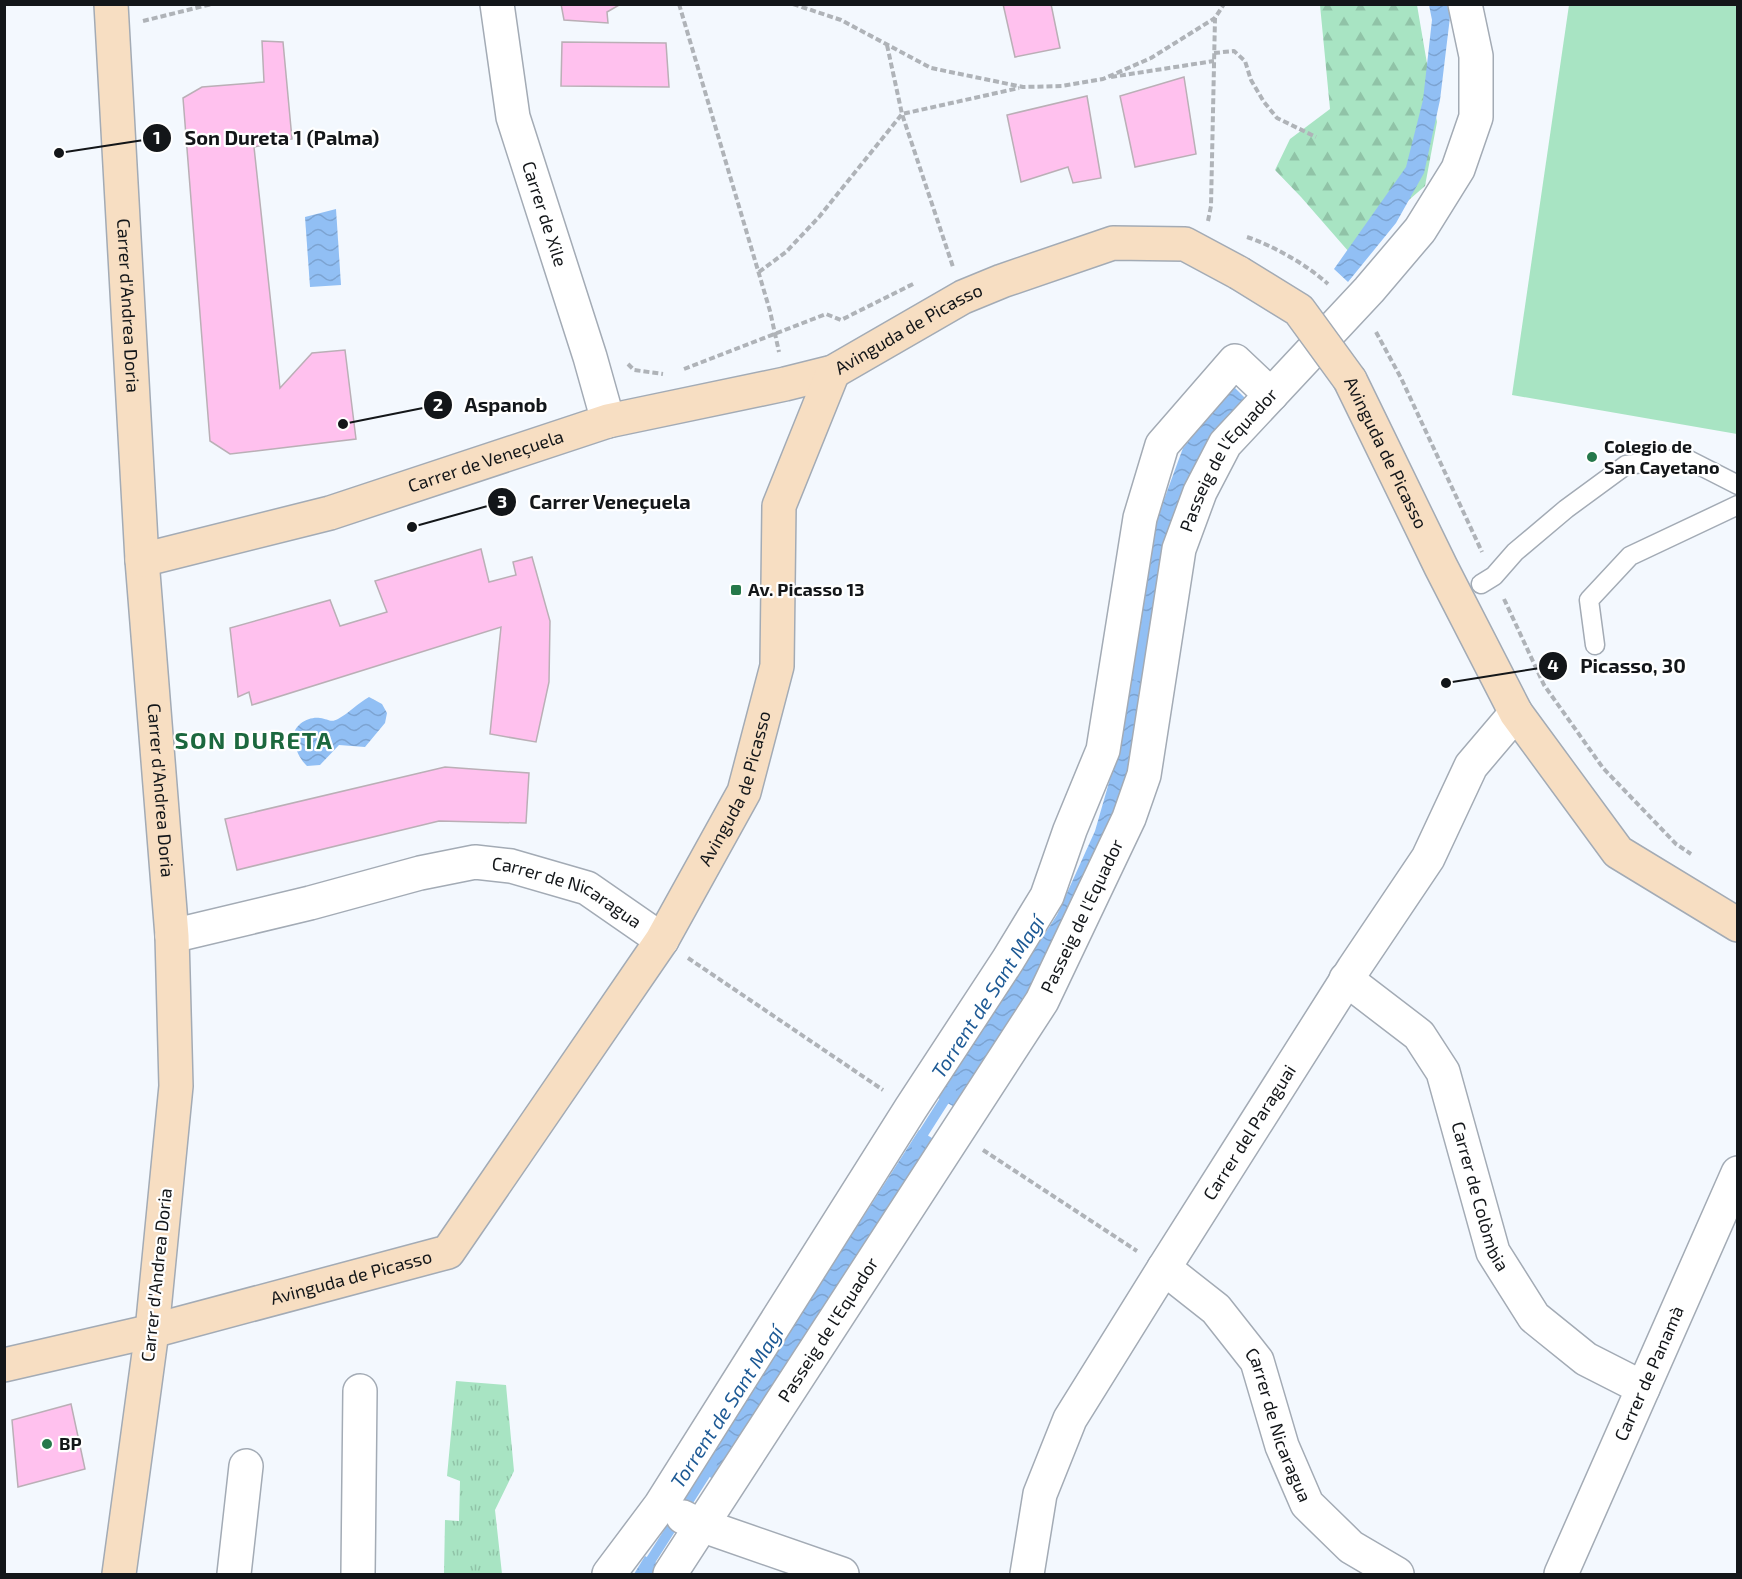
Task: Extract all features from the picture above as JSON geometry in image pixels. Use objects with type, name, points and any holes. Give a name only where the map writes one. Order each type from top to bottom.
[{"type":"street","name":"Carrer de Xile","points":[[497,4],[513,117],[590,357],[608,421]]},
{"type":"street","points":[[1271,395],[1369,290],[1420,230],[1458,169],[1476,117],[1476,56],[1465,4]]},
{"type":"street","name":"Carrer d'Andrea Doria","points":[[112,16],[142,560],[172,936],[176,1086],[152,1331],[119,1575]]},
{"type":"street","name":"Avinguda de Picasso","points":[[4,1365],[152,1331],[448,1252],[662,940],[744,792],[777,666],[779,506],[833,372],[963,297],[1002,281],[1113,243],[1185,244],[1239,273],[1299,310],[1350,380],[1441,567],[1516,713],[1618,852],[1737,924]]},
{"type":"street","name":"Passeig de l'Equador","points":[[609,1575],[663,1507],[934,1121],[1042,1001],[1129,818],[1144,775],[1179,549],[1200,492],[1225,444],[1271,395],[1235,361],[1162,445],[1140,518],[1103,750],[1070,830],[1047,896],[1008,960],[934,1121],[670,1575]]},
{"type":"street","name":"Carrer de Veneçuela","points":[[142,560],[330,513],[608,421],[833,372]]},
{"type":"street","name":"Carrer del Paraguai","points":[[1027,1575],[1040,1494],[1070,1419],[1346,980],[1428,858],[1471,766],[1516,713]]},
{"type":"street","name":"Carrer de Nicaragua","points":[[172,936],[310,903],[420,873],[475,862],[511,866],[587,888],[662,940]]},
{"type":"street","name":"Carrer de Colòmbia","points":[[1346,980],[1419,1035],[1443,1072],[1493,1252],[1534,1317],[1586,1359],[1643,1388]]},
{"type":"street","name":"Carrer de Panamà","points":[[1561,1575],[1737,1173]]},
{"type":"street","name":"Carrer de Nicaragua","points":[[1164,1268],[1216,1309],[1257,1361],[1282,1446],[1308,1504],[1351,1547],[1397,1575]]},
{"type":"street","points":[[358,1575],[360,1391]]},
{"type":"street","points":[[234,1575],[246,1466]]},
{"type":"street","points":[[663,1507],[699,1525],[843,1575]]},
{"type":"lane","points":[[1487,580],[1515,552],[1566,509],[1626,465],[1685,458],[1737,485]]},
{"type":"lane","points":[[1595,645],[1589,600],[1630,556],[1737,505]]},
{"type":"path","points":[[112,16],[212,4]]},
{"type":"path","points":[[679,4],[759,272],[776,334],[785,384]]},
{"type":"path","points":[[793,4],[841,20],[931,68],[1023,87]]},
{"type":"path","points":[[1103,79],[1151,58],[1215,18],[1224,4]]},
{"type":"path","points":[[1202,254],[1211,206],[1215,18]]},
{"type":"path","points":[[887,44],[902,114],[963,297]]},
{"type":"path","points":[[1214,52],[1234,51],[1245,60],[1251,80],[1277,118],[1316,137]]},
{"type":"path","points":[[759,272],[786,252],[819,217],[902,114],[1023,87],[1062,86],[1214,60]]},
{"type":"path","points":[[1401,378],[1487,580],[1544,685],[1603,768],[1676,844],[1694,856]]},
{"type":"path","name":"Carrer de Nicaragua","points":[[662,940],[934,1121],[1164,1268]]},
{"type":"green space","points":[[1320,5],[1417,5],[1437,122],[1425,186],[1349,252],[1275,170],[1290,139],[1330,109]]},
{"type":"green space","points":[[1569,5],[1737,5],[1737,434],[1512,395]]},
{"type":"green space","points":[[456,1381],[506,1385],[514,1471],[495,1510],[502,1574],[444,1574],[445,1520],[459,1521],[460,1481],[447,1476]]},
{"type":"water","points":[[1429,5],[1447,5],[1450,17],[1440,100],[1424,173],[1396,223],[1348,282],[1334,269],[1406,167],[1423,100],[1432,20]]},
{"type":"water","points":[[336,209],[341,285],[310,287],[305,217]]},
{"type":"water","points":[[1234,387],[1249,402],[1157,640],[1133,636],[1155,524],[1183,448]]},
{"type":"water","points":[[1128,661],[1156,662],[1134,786],[1097,879],[962,1111],[938,1098],[1057,915],[1095,831],[1114,765]]},
{"type":"water","points":[[369,697],[382,704],[387,713],[385,723],[365,747],[339,745],[320,765],[307,766],[294,742],[293,737],[297,727],[315,718],[336,720]]},
{"type":"water","points":[[919,1130],[940,1143],[721,1484],[700,1471]]},
{"type":"water","points":[[645,1556],[665,1568],[660,1574],[634,1574]]},
{"type":"building","points":[[561,4],[621,4],[607,12],[608,23],[564,20]]},
{"type":"building","points":[[1003,4],[1051,4],[1060,48],[1015,57]]},
{"type":"building","points":[[262,41],[283,42],[292,139],[254,147],[280,388],[312,353],[345,350],[356,439],[230,454],[210,441],[183,98],[202,87],[264,82]]},
{"type":"building","points":[[562,42],[666,43],[669,87],[561,86]]},
{"type":"building","points":[[1184,77],[1196,154],[1135,167],[1120,96]]},
{"type":"building","points":[[1087,96],[1101,178],[1073,183],[1068,167],[1021,182],[1007,115]]},
{"type":"building","points":[[481,549],[489,582],[516,575],[513,562],[532,557],[550,621],[549,682],[536,742],[490,734],[501,627],[252,705],[249,692],[238,697],[230,628],[330,600],[340,626],[387,612],[375,581]]},
{"type":"building","points":[[445,767],[529,773],[526,823],[439,821],[237,870],[225,819]]},
{"type":"building","name":"BP","points":[[71,1404],[85,1469],[18,1487],[12,1420]]},
{"type":"waterway","name":"Torrent de Sant Magí","points":[[1137,676],[1145,626]]},
{"type":"waterway","name":"Torrent de Sant Magí","points":[[916,1145],[951,1090]]},
{"type":"waterway","name":"Torrent de Sant Magí","points":[[642,1574],[712,1464]]},
{"type":"place","name":"Son Dureta 1 (Palma)","points":[[59,153]]},
{"type":"place","name":"Aspanob","points":[[343,424]]},
{"type":"place","name":"Colegio de San Cayetano","points":[[1592,457]]},
{"type":"place","name":"Carrer Veneçuela","points":[[412,527]]},
{"type":"place","name":"Av. Picasso 13","points":[[736,590]]},
{"type":"place","name":"Picasso, 30","points":[[1446,683]]},
{"type":"place","name":"BP","points":[[47,1444]]},
{"type":"district","name":"SON DURETA","points":[[254,741]]}]
